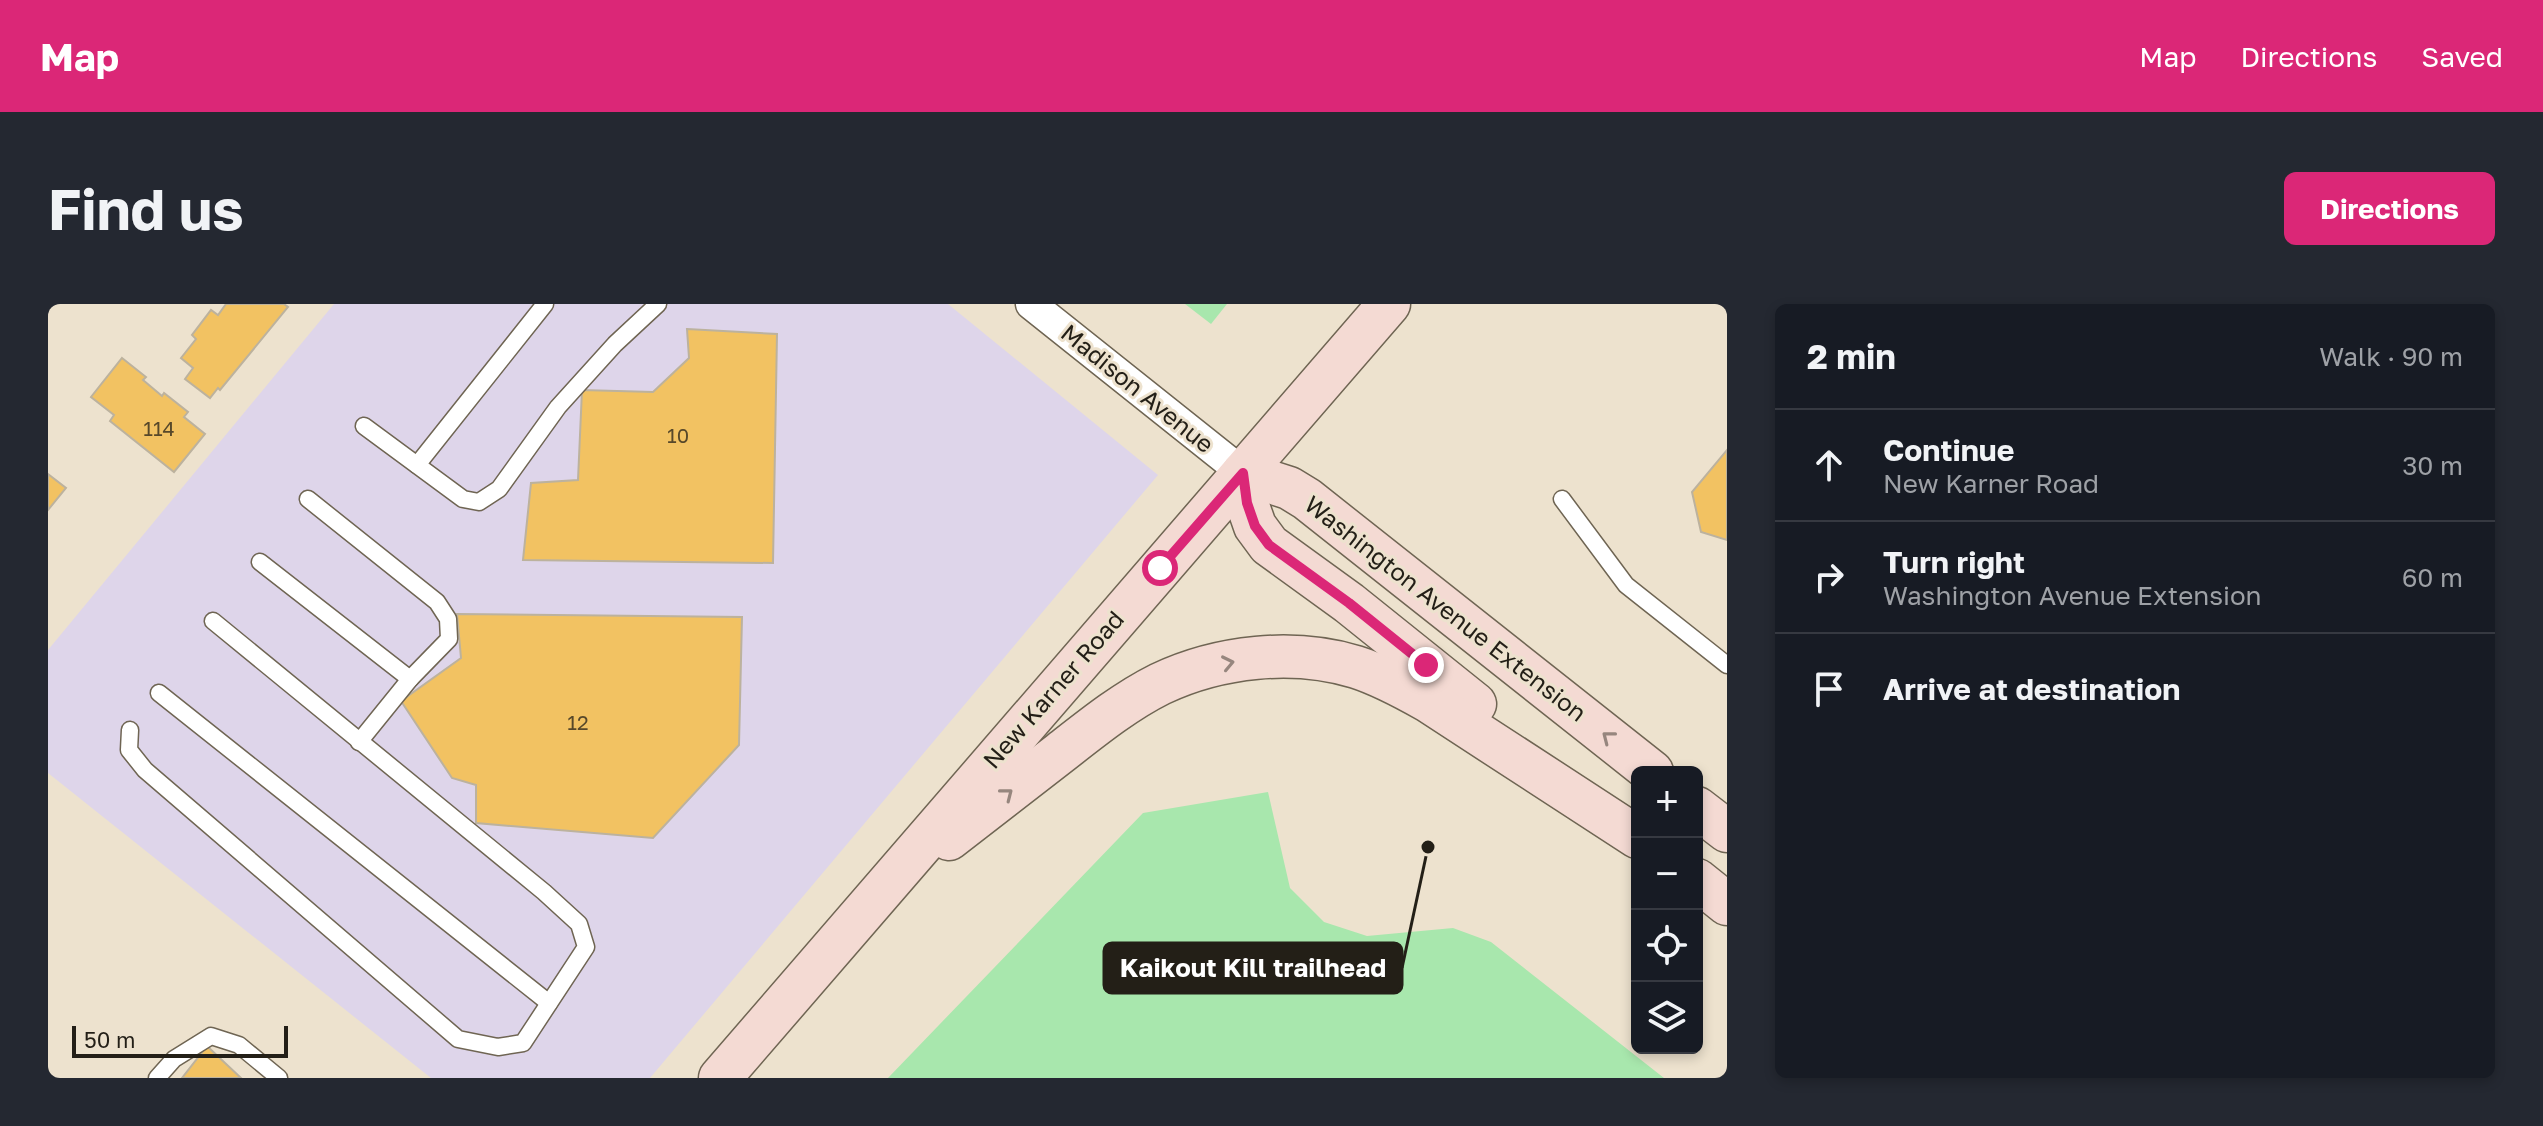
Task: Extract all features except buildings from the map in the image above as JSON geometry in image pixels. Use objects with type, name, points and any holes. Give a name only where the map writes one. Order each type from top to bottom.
[{"type":"main road","name":"New Karner Road","points":[[720,1078],[1389,304]]},
{"type":"main road","name":"Washington Avenue Extension","points":[[1243,473],[1289,488],[1307,499],[1644,766]]},
{"type":"main road","points":[[1243,473],[1247,503],[1255,526],[1269,545],[1349,603],[1631,830]]},
{"type":"main road","points":[[879,894],[1118,708],[1160,685],[1200,669],[1253,659],[1279,657],[1317,660],[1356,667],[1393,682],[1428,701],[1631,831]]},
{"type":"main road","points":[[1703,813],[1727,831]]},
{"type":"main road","points":[[1703,885],[1727,904]]},
{"type":"street","name":"Madison Avenue","points":[[1031,304],[1243,473]]},
{"type":"lane","points":[[417,465],[545,304]]},
{"type":"lane","points":[[364,426],[463,499],[479,502],[499,489],[558,407],[615,344],[658,304]]},
{"type":"lane","points":[[308,499],[437,602],[448,619],[449,639],[410,679],[359,742]]},
{"type":"lane","points":[[1562,499],[1626,585],[1727,665]]},
{"type":"lane","points":[[260,562],[410,679]]},
{"type":"lane","points":[[130,730],[129,750],[145,770],[458,1039],[498,1047],[523,1043],[586,947],[579,924],[213,621]]},
{"type":"lane","points":[[159,693],[549,1003]]},
{"type":"lane","points":[[157,1078],[174,1059],[211,1036],[239,1045],[279,1078]]},
{"type":"shaded area","points":[[334,304],[948,304],[1158,475],[650,1078],[431,1078],[48,773],[48,650]]},
{"type":"green space","points":[[1185,304],[1227,304],[1211,324]]},
{"type":"green space","points":[[1268,792],[1290,888],[1324,922],[1367,936],[1453,928],[1491,942],[1664,1078],[888,1078],[1143,813]]},
{"type":"place","name":"Kaikout Kill trailhead","points":[[1428,847]]},
{"type":"route","points":[[1160,568],[1243,473],[1247,503],[1255,526],[1269,545],[1349,603],[1426,665]]}]
